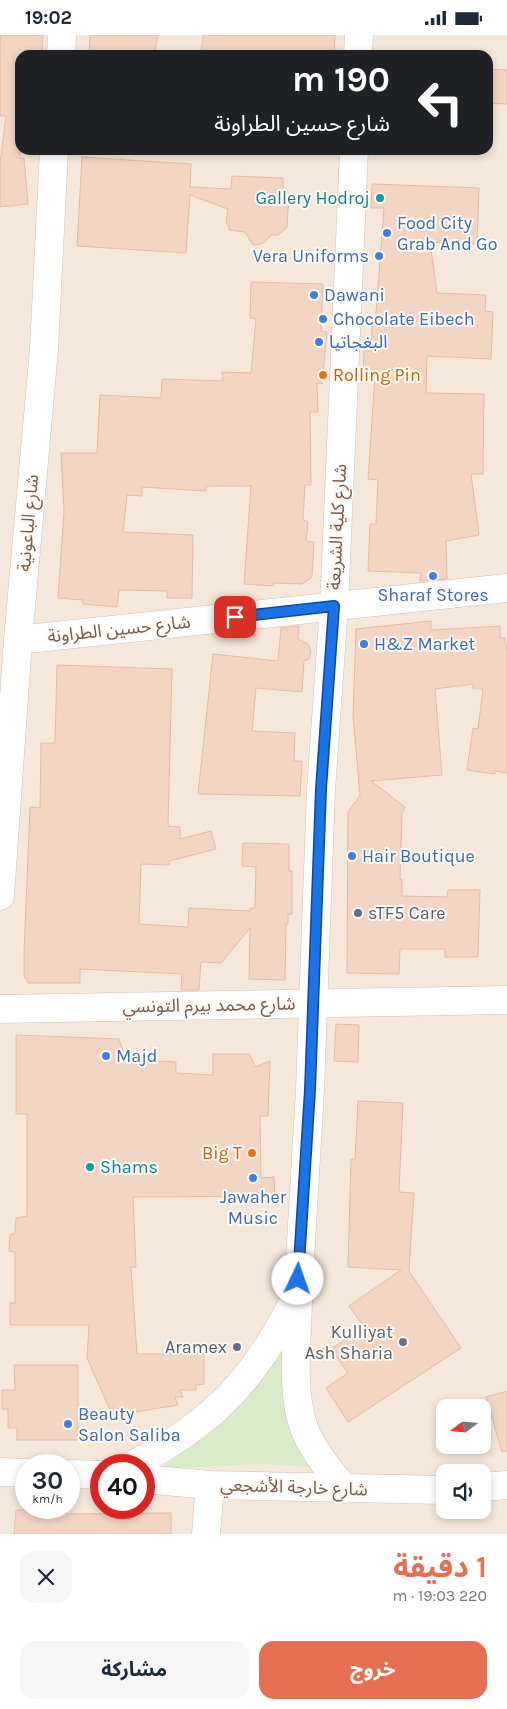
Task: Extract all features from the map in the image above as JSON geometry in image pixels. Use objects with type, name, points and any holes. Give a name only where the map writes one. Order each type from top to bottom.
[{"type":"street","points":[[61,50],[62,35]]},
{"type":"street","points":[[358,50],[359,35]]},
{"type":"street","name":"شارع الباعونية","points":[[0,896],[9,641],[44,349],[54,155]]},
{"type":"street","name":"شارع كلية الشريعة","points":[[345,1489],[312,1445],[300,1413],[296,1386],[298,1293],[310,1090],[321,789],[334,606],[354,155]]},
{"type":"street","name":"شارع حسين الطراونة","points":[[9,641],[507,588]]},
{"type":"street","name":"شارع محمد بيرم التونسي","points":[[0,1009],[507,1000]]},
{"type":"street","name":"شارع كلية الشريعة","points":[[154,1454],[192,1430],[230,1397],[262,1355],[283,1322],[298,1293]]},
{"type":"street","points":[[0,1472],[15,1473]]},
{"type":"street","name":"شارع خارجة الأشجعي","points":[[155,1480],[210,1485],[436,1490]]},
{"type":"street","points":[[206,1534],[210,1485]]},
{"type":"street","points":[[491,1486],[507,1485]]},
{"type":"shaded area","points":[[0,35],[507,35],[507,1534],[0,1534]]},
{"type":"green space","points":[[285,1345],[285,1409],[293,1432],[313,1467],[263,1464],[161,1469],[244,1402]]},
{"type":"building","points":[[0,35],[43,35],[42,50],[15,50],[15,155],[20,155],[20,158],[24,158],[28,204],[0,207],[0,164],[6,116],[0,116]]},
{"type":"building","points":[[90,35],[158,35],[155,50],[89,50]]},
{"type":"building","points":[[203,35],[335,35],[334,50],[202,50]]},
{"type":"building","points":[[493,69],[507,70],[507,104],[493,103]]},
{"type":"building","points":[[82,157],[191,164],[190,187],[231,189],[232,176],[283,178],[283,193],[289,193],[287,227],[278,235],[272,235],[262,244],[253,245],[245,232],[229,230],[229,225],[226,223],[228,209],[190,195],[186,253],[77,246]]},
{"type":"building","points":[[372,184],[479,188],[477,244],[430,242],[437,293],[486,295],[485,311],[493,312],[491,359],[427,356],[426,393],[484,394],[483,474],[471,474],[479,535],[446,541],[447,579],[420,581],[421,573],[368,571],[370,524],[376,524],[378,480],[368,479],[375,376],[363,375],[364,351],[371,351],[372,326],[375,326],[384,208],[371,208]]},
{"type":"building","points":[[251,282],[323,284],[321,331],[327,332],[322,384],[317,383],[318,412],[310,412],[311,485],[305,485],[303,520],[308,522],[306,541],[314,542],[312,577],[302,584],[274,583],[273,586],[244,584],[251,486],[206,486],[206,491],[142,487],[142,496],[127,495],[123,532],[193,535],[192,598],[167,598],[167,591],[119,590],[117,607],[83,604],[83,600],[58,598],[64,511],[61,453],[97,453],[100,395],[161,398],[162,379],[223,381],[222,372],[251,373],[256,319],[250,318]]},
{"type":"building","points":[[431,621],[431,630],[500,626],[500,638],[505,638],[507,651],[507,773],[495,771],[495,774],[467,770],[473,728],[478,729],[483,689],[473,689],[473,684],[435,689],[442,775],[371,781],[405,807],[402,813],[400,879],[402,879],[402,896],[447,897],[448,890],[480,890],[478,957],[445,957],[445,949],[400,949],[399,974],[347,973],[348,812],[360,795],[353,716],[356,629]]},
{"type":"building","points":[[299,626],[298,639],[308,644],[311,651],[309,659],[304,661],[302,692],[256,688],[252,731],[295,733],[294,761],[302,761],[300,796],[198,794],[213,654],[278,661],[281,628]]},
{"type":"building","points":[[57,665],[172,669],[168,826],[180,827],[180,839],[211,831],[216,849],[169,861],[169,865],[141,864],[139,924],[188,927],[189,908],[250,911],[250,908],[255,908],[256,867],[242,866],[243,843],[289,844],[289,871],[292,871],[292,914],[288,914],[288,924],[286,924],[285,980],[249,979],[250,928],[221,963],[201,962],[199,990],[181,990],[182,974],[80,969],[80,983],[28,983],[24,976],[24,953],[30,807],[40,808],[41,743],[55,743]]},
{"type":"building","points":[[336,1024],[359,1025],[358,1062],[334,1061]]},
{"type":"building","points":[[16,1035],[119,1039],[126,1059],[176,1062],[176,1073],[213,1075],[213,1054],[250,1054],[255,1067],[270,1061],[268,1116],[260,1116],[261,1178],[274,1177],[275,1196],[133,1197],[136,1267],[131,1267],[137,1354],[204,1354],[204,1384],[196,1385],[196,1390],[180,1390],[183,1397],[175,1397],[178,1405],[129,1413],[124,1418],[114,1419],[87,1358],[89,1325],[10,1325],[10,1303],[15,1303],[15,1252],[9,1251],[10,1235],[15,1233],[16,1218],[27,1216],[27,1114],[16,1114]]},
{"type":"building","points":[[358,1101],[403,1103],[399,1192],[414,1193],[409,1271],[461,1348],[348,1422],[326,1388],[348,1373],[331,1349],[364,1327],[349,1306],[401,1270],[348,1267],[351,1159],[355,1159]]},
{"type":"building","points":[[14,1365],[78,1365],[78,1440],[17,1440],[17,1428],[8,1428],[8,1409],[2,1409],[2,1390],[15,1390]]},
{"type":"building","points":[[507,1391],[507,1451],[502,1452],[491,1414],[491,1399],[487,1399],[486,1397]]},
{"type":"building","points":[[155,1513],[171,1513],[171,1534],[14,1534],[15,1519],[80,1519],[80,1514],[90,1514],[90,1519],[155,1519]]},
{"type":"place","name":"Gallery Hodroj","points":[[380,198]]},
{"type":"place","name":"Food City Grab And Go","points":[[387,233]]},
{"type":"place","name":"Vera Uniforms","points":[[379,256]]},
{"type":"place","name":"Dawani","points":[[314,295]]},
{"type":"place","name":"Chocolate Eibech","points":[[323,319]]},
{"type":"place","name":"البغجاتيا","points":[[319,342]]},
{"type":"place","name":"Rolling Pin","points":[[323,375]]},
{"type":"place","name":"Sharaf Stores","points":[[433,576]]},
{"type":"place","name":"H&Z Market","points":[[364,644]]},
{"type":"place","name":"Hair Boutique","points":[[352,856]]},
{"type":"place","name":"sTF5 Care","points":[[358,913]]},
{"type":"place","name":"Majd","points":[[106,1056]]},
{"type":"place","name":"Big T","points":[[252,1153]]},
{"type":"place","name":"Shams","points":[[90,1167]]},
{"type":"place","name":"Jawaher Music","points":[[253,1178]]},
{"type":"place","name":"Kulliyat Ash Sharia","points":[[403,1342]]},
{"type":"place","name":"Aramex","points":[[237,1347]]},
{"type":"place","name":"Beauty Salon Saliba","points":[[68,1424]]},
{"type":"route","points":[[235,617],[334,606],[321,789],[310,1090],[298,1279]]}]
